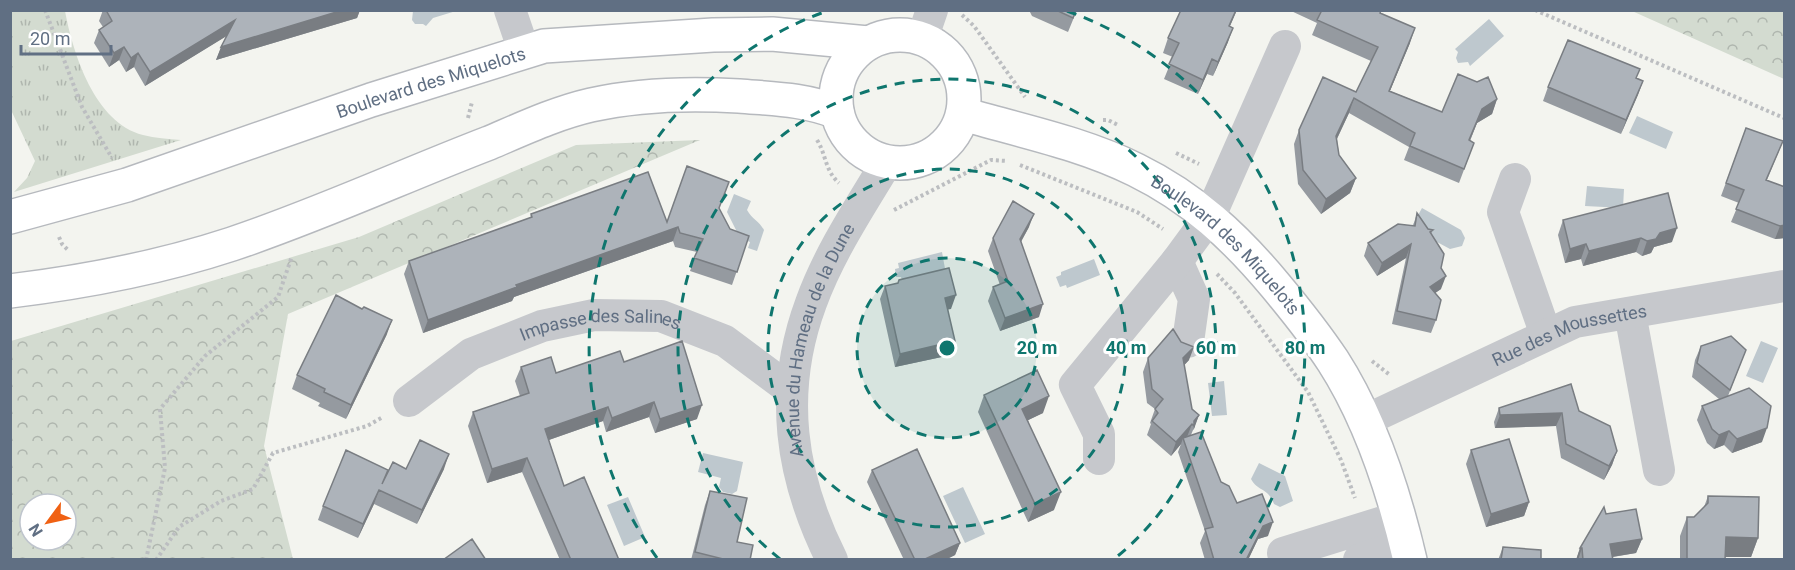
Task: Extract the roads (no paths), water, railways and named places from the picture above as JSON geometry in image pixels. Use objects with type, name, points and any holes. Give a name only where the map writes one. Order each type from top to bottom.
[{"type":"main road","points":[[927,25],[938,47],[951,60],[960,77],[964,95],[963,114],[955,132],[943,147],[926,158],[907,163],[887,162],[870,156],[855,144],[844,129],[837,112],[836,92],[842,72],[853,56],[868,43],[885,36],[904,35],[927,25]]},
{"type":"main road","name":"Boulevard des Miquelots","points":[[10,217],[127,184],[371,100],[544,46],[713,34],[772,34],[868,43]]},
{"type":"main road","points":[[10,291],[135,270],[220,247],[303,218],[470,150],[589,106],[657,94],[707,94],[792,100],[813,103],[837,112]]},
{"type":"main road","name":"Boulevard des Miquelots","points":[[963,114],[1079,147],[1134,169],[1172,190],[1210,216],[1253,259],[1334,362],[1364,421],[1387,479],[1406,540]]},
{"type":"street","points":[[510,10],[524,51]]},
{"type":"street","points":[[1099,459],[1099,434],[1075,385],[1210,216],[1285,46]]},
{"type":"street","name":"Avenue du Hameau de la Dune","points":[[832,560],[815,526],[803,488],[792,416],[795,360],[811,302],[825,270],[887,162]]},
{"type":"street","points":[[1515,179],[1503,212],[1546,336]]},
{"type":"street","points":[[1181,254],[1194,299],[1188,342]]},
{"type":"street","name":"Rue des Moussettes","points":[[1364,421],[1575,322],[1785,286]]},
{"type":"street","points":[[1630,313],[1659,470]]},
{"type":"street","name":"Impasse des Salines","points":[[409,401],[471,354],[542,326],[594,315],[635,314],[661,316],[672,320],[725,341],[792,391]]},
{"type":"street","points":[[1283,553],[1365,528],[1406,540]]},
{"type":"street","points":[[1359,560],[1406,540]]}]
